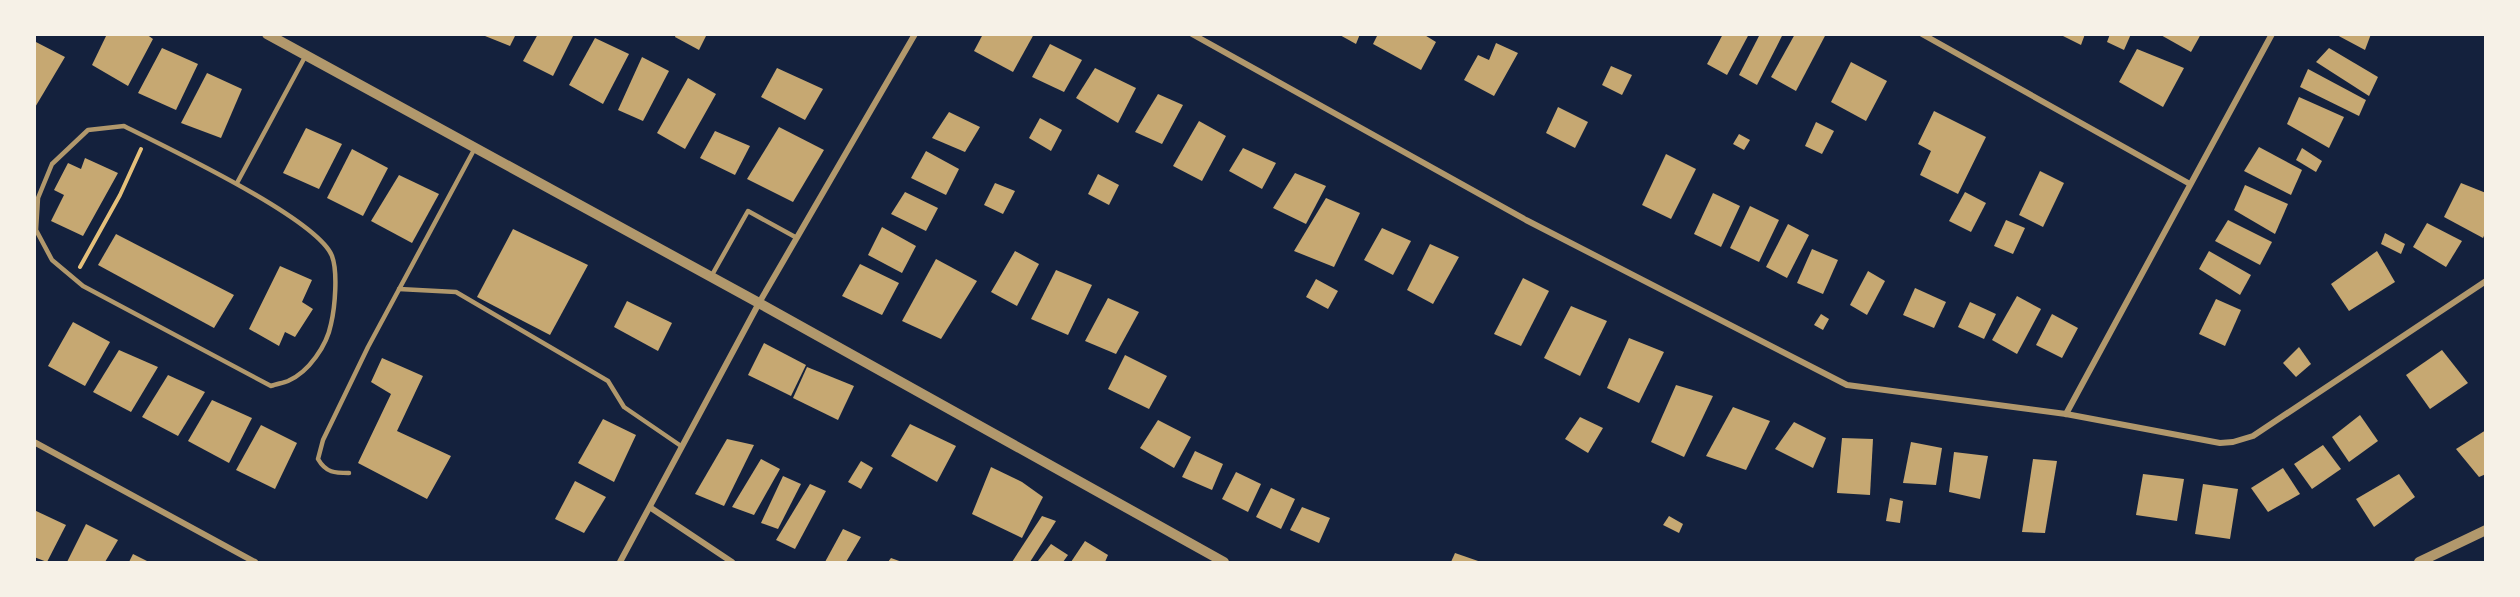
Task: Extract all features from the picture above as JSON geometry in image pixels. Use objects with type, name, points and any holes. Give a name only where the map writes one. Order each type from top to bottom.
[{"type":"street","points":[[267,34],[759,303],[1224,562]]},
{"type":"street","points":[[620,562],[759,303],[915,34]]},
{"type":"street","points":[[1192,34],[1526,220],[1848,385],[2066,414],[2220,442],[2233,442],[2253,436],[2486,281]]},
{"type":"street","points":[[1922,34],[2190,184]]},
{"type":"street","points":[[2066,414],[2272,34]]},
{"type":"street","points":[[34,442],[255,562]]},
{"type":"street","points":[[651,508],[732,562]]},
{"type":"street","points":[[2419,562],[2486,530]]},
{"type":"lane","points":[[237,183],[306,55]]},
{"type":"lane","points":[[124,126],[237,183],[316,234],[332,256],[336,301],[328,336],[311,363],[290,381],[271,386],[83,286],[52,260],[36,230],[38,198],[52,164],[88,130],[124,126]]},
{"type":"lane","points":[[350,473],[334,473],[323,468],[318,459],[321,449],[368,346],[475,148]]},
{"type":"lane","points":[[711,277],[748,212],[797,238]]},
{"type":"lane","points":[[399,289],[456,292],[608,381],[624,407],[681,446]]},
{"type":"path","points":[[74,278],[120,195],[147,138]]},
{"type":"building","points":[[107,34],[146,34],[153,39],[128,86],[92,65]]},
{"type":"building","points":[[480,34],[516,34],[510,46]]},
{"type":"building","points":[[538,34],[574,34],[553,76],[523,61]]},
{"type":"building","points":[[676,34],[707,34],[699,50],[675,37]]},
{"type":"building","points":[[983,34],[1034,34],[1013,72],[974,51]]},
{"type":"building","points":[[1338,34],[1360,34],[1356,44]]},
{"type":"building","points":[[1378,34],[1423,34],[1436,42],[1421,70],[1373,44]]},
{"type":"building","points":[[1723,34],[1749,34],[1727,75],[1707,64]]},
{"type":"building","points":[[1760,34],[1783,34],[1757,85],[1739,75]]},
{"type":"building","points":[[1795,34],[1826,34],[1796,91],[1771,77]]},
{"type":"building","points":[[2059,34],[2085,34],[2081,45]]},
{"type":"building","points":[[2110,34],[2131,34],[2124,50],[2107,42]]},
{"type":"building","points":[[2159,34],[2201,34],[2191,52]]},
{"type":"building","points":[[2335,34],[2371,34],[2365,50]]},
{"type":"building","points":[[595,38],[629,54],[603,104],[569,85]]},
{"type":"building","points":[[34,41],[65,57],[34,109]]},
{"type":"building","points":[[1496,43],[1518,53],[1494,96],[1464,80],[1478,55],[1489,60]]},
{"type":"building","points":[[1050,44],[1082,60],[1064,92],[1032,77]]},
{"type":"building","points":[[162,48],[198,64],[176,110],[138,93]]},
{"type":"building","points":[[2329,48],[2378,77],[2369,96],[2316,62]]},
{"type":"building","points":[[2137,49],[2184,68],[2163,107],[2119,82]]},
{"type":"building","points":[[642,57],[669,71],[643,121],[618,110]]},
{"type":"building","points":[[1851,62],[1887,81],[1866,121],[1831,102]]},
{"type":"building","points":[[1611,66],[1632,75],[1622,95],[1602,85]]},
{"type":"building","points":[[777,68],[823,89],[805,120],[761,97]]},
{"type":"building","points":[[1095,68],[1136,88],[1118,123],[1076,98]]},
{"type":"building","points":[[2308,69],[2366,100],[2359,116],[2300,87]]},
{"type":"building","points":[[207,73],[242,89],[221,138],[181,123]]},
{"type":"building","points":[[688,78],[716,94],[685,149],[657,133]]},
{"type":"building","points":[[1158,94],[1183,105],[1162,144],[1135,132]]},
{"type":"building","points":[[2299,97],[2344,117],[2329,148],[2287,124]]},
{"type":"building","points":[[1558,107],[1588,122],[1575,148],[1546,133]]},
{"type":"building","points":[[1934,111],[1986,137],[1958,194],[1920,175],[1931,151],[1918,144]]},
{"type":"building","points":[[949,112],[980,127],[965,152],[932,138]]},
{"type":"building","points":[[1040,118],[1062,130],[1051,151],[1029,138]]},
{"type":"building","points":[[1199,121],[1226,136],[1202,181],[1173,166]]},
{"type":"building","points":[[1816,122],[1834,131],[1822,154],[1805,146]]},
{"type":"building","points":[[779,127],[824,150],[793,202],[747,179]]},
{"type":"building","points":[[306,128],[342,144],[319,189],[283,173]]},
{"type":"building","points":[[715,131],[750,146],[735,175],[700,158]]},
{"type":"building","points":[[1739,134],[1750,140],[1744,150],[1733,144]]},
{"type":"building","points":[[2259,147],[2302,170],[2291,195],[2244,171]]},
{"type":"building","points":[[1243,148],[1276,163],[1262,189],[1229,171]]},
{"type":"building","points":[[2302,148],[2322,161],[2316,172],[2296,160]]},
{"type":"building","points":[[352,149],[388,168],[363,216],[327,198]]},
{"type":"building","points":[[926,151],[959,169],[946,195],[911,178]]},
{"type":"building","points":[[1666,154],[1696,169],[1671,219],[1642,205]]},
{"type":"building","points":[[85,158],[118,173],[83,236],[51,221],[64,195],[54,190],[68,163],[81,169]]},
{"type":"building","points":[[2040,171],[2064,183],[2043,227],[2019,215]]},
{"type":"building","points":[[1295,173],[1326,186],[1306,224],[1273,208]]},
{"type":"building","points":[[1098,174],[1119,185],[1109,205],[1088,194]]},
{"type":"building","points":[[399,175],[439,194],[412,243],[371,221]]},
{"type":"building","points":[[995,183],[1015,191],[1003,214],[984,205]]},
{"type":"building","points":[[2461,183],[2486,193],[2486,231],[2483,238],[2444,217]]},
{"type":"building","points":[[2245,185],[2288,204],[2275,234],[2234,210]]},
{"type":"building","points":[[905,192],[938,208],[926,231],[891,214]]},
{"type":"building","points":[[1965,192],[1986,203],[1971,232],[1949,221]]},
{"type":"building","points":[[1713,193],[1740,206],[1721,247],[1694,234]]},
{"type":"building","points":[[1326,198],[1360,213],[1334,267],[1294,251]]},
{"type":"building","points":[[1750,206],[1779,220],[1759,262],[1730,248]]},
{"type":"building","points":[[2006,220],[2025,228],[2013,254],[1994,246]]},
{"type":"building","points":[[2228,220],[2272,242],[2260,265],[2215,241]]},
{"type":"building","points":[[2427,223],[2462,241],[2446,267],[2413,247]]},
{"type":"building","points":[[1788,224],[1809,235],[1787,278],[1766,267]]},
{"type":"building","points":[[882,227],[916,246],[902,273],[868,255]]},
{"type":"building","points":[[1382,228],[1411,241],[1393,275],[1364,260]]},
{"type":"building","points":[[513,229],[588,265],[550,335],[477,297]]},
{"type":"building","points":[[2385,233],[2405,244],[2401,254],[2381,244]]},
{"type":"building","points":[[116,234],[234,295],[214,328],[98,265]]},
{"type":"building","points":[[1430,244],[1459,257],[1433,304],[1407,290]]},
{"type":"building","points":[[1812,249],[1838,260],[1823,294],[1797,283]]},
{"type":"building","points":[[1015,251],[1039,264],[1017,306],[991,292]]},
{"type":"building","points":[[2209,251],[2251,275],[2240,295],[2199,269]]},
{"type":"building","points":[[2377,251],[2395,282],[2349,311],[2331,284]]},
{"type":"building","points":[[936,259],[977,281],[941,339],[902,321]]},
{"type":"building","points":[[860,264],[899,283],[882,315],[842,296]]},
{"type":"building","points":[[280,266],[312,280],[302,302],[313,309],[295,337],[285,332],[279,346],[249,329]]},
{"type":"building","points":[[1056,270],[1092,285],[1068,335],[1031,319]]},
{"type":"building","points":[[1868,271],[1885,281],[1867,315],[1850,305]]},
{"type":"building","points":[[1523,278],[1549,291],[1521,346],[1494,334]]},
{"type":"building","points":[[1316,279],[1338,291],[1328,309],[1306,297]]},
{"type":"building","points":[[1915,288],[1946,302],[1934,328],[1903,315]]},
{"type":"building","points":[[2017,296],[2041,309],[2017,354],[1992,340]]},
{"type":"building","points":[[1108,298],[1139,312],[1116,354],[1085,341]]},
{"type":"building","points":[[2216,299],[2241,310],[2225,346],[2199,334]]},
{"type":"building","points":[[627,301],[672,323],[658,351],[614,327]]},
{"type":"building","points":[[1970,302],[1996,314],[1984,339],[1958,327]]},
{"type":"building","points":[[1571,306],[1607,321],[1580,376],[1544,358]]},
{"type":"building","points":[[1821,314],[1829,319],[1823,330],[1814,325]]},
{"type":"building","points":[[2052,314],[2078,328],[2062,358],[2036,345]]},
{"type":"building","points":[[73,322],[110,342],[85,386],[48,366]]},
{"type":"building","points":[[1629,338],[1664,352],[1639,403],[1607,388]]},
{"type":"building","points":[[764,343],[806,365],[791,396],[748,375]]},
{"type":"building","points":[[2299,347],[2311,364],[2296,377],[2283,363]]},
{"type":"building","points":[[119,350],[158,367],[131,412],[93,392]]},
{"type":"building","points":[[2442,350],[2468,383],[2430,409],[2406,375]]},
{"type":"building","points":[[1125,355],[1167,376],[1149,409],[1108,389]]},
{"type":"building","points":[[382,358],[423,376],[397,431],[451,456],[427,499],[358,463],[391,394],[371,382]]},
{"type":"building","points":[[807,367],[854,386],[838,420],[793,398]]},
{"type":"building","points":[[168,375],[205,392],[178,436],[142,417]]},
{"type":"building","points":[[1676,385],[1713,396],[1684,457],[1651,442]]},
{"type":"building","points":[[212,400],[252,418],[229,463],[188,441]]},
{"type":"building","points":[[1733,407],[1770,421],[1746,470],[1706,456]]},
{"type":"building","points":[[2360,415],[2378,441],[2349,462],[2332,437]]},
{"type":"building","points":[[1580,417],[1603,428],[1588,453],[1565,439]]},
{"type":"building","points":[[603,419],[636,435],[614,482],[578,463]]},
{"type":"building","points":[[1158,420],[1191,437],[1174,468],[1140,448]]},
{"type":"building","points":[[1794,422],[1826,438],[1813,468],[1775,449]]},
{"type":"building","points":[[910,424],[956,446],[937,482],[891,456]]},
{"type":"building","points":[[261,425],[297,443],[275,489],[236,470]]},
{"type":"building","points":[[2486,430],[2486,474],[2479,477],[2456,449]]},
{"type":"building","points":[[1842,438],[1873,439],[1870,495],[1837,493]]},
{"type":"building","points":[[727,439],[754,445],[724,506],[695,494]]},
{"type":"building","points":[[1911,442],[1942,448],[1936,485],[1903,483]]},
{"type":"building","points":[[2323,445],[2341,469],[2312,489],[2294,464]]},
{"type":"building","points":[[1195,451],[1223,464],[1212,490],[1182,477]]},
{"type":"building","points":[[1954,452],[1988,456],[1980,499],[1949,492]]},
{"type":"building","points":[[761,459],[780,469],[754,515],[732,507]]},
{"type":"building","points":[[2033,459],[2057,461],[2045,533],[2022,532]]},
{"type":"building","points":[[861,461],[873,468],[861,489],[848,482]]},
{"type":"building","points":[[991,467],[1022,482],[1043,497],[1022,538],[972,514]]},
{"type":"building","points":[[2283,468],[2300,494],[2268,512],[2251,488]]},
{"type":"building","points":[[1236,472],[1261,484],[1248,512],[1222,499]]},
{"type":"building","points":[[2143,474],[2184,479],[2177,521],[2136,515]]},
{"type":"building","points":[[2399,474],[2415,497],[2374,527],[2356,499]]},
{"type":"building","points":[[783,476],[801,484],[778,529],[761,523]]},
{"type":"building","points":[[575,481],[606,497],[584,533],[555,519]]},
{"type":"building","points":[[810,484],[826,491],[795,549],[776,540]]},
{"type":"building","points":[[2203,484],[2238,489],[2230,539],[2195,534]]},
{"type":"building","points":[[1271,488],[1295,499],[1281,529],[1256,517]]},
{"type":"building","points":[[1890,498],[1903,501],[1900,523],[1886,521]]},
{"type":"building","points":[[1302,507],[1330,518],[1319,543],[1290,530]]},
{"type":"building","points":[[34,510],[66,525],[47,562],[34,557]]},
{"type":"building","points":[[1042,516],[1056,521],[1030,562],[1012,562]]},
{"type":"building","points":[[1669,516],[1683,524],[1679,533],[1663,525]]},
{"type":"building","points":[[86,524],[118,540],[105,562],[67,562]]},
{"type":"building","points":[[843,529],[861,537],[846,562],[825,562]]},
{"type":"building","points":[[1085,541],[1108,555],[1105,562],[1071,562]]},
{"type":"building","points":[[1051,544],[1068,555],[1063,562],[1038,561]]},
{"type":"building","points":[[1455,553],[1481,562],[1451,562]]},
{"type":"building","points":[[133,554],[149,562],[129,562]]},
{"type":"building","points":[[891,558],[902,562],[888,562]]}]
